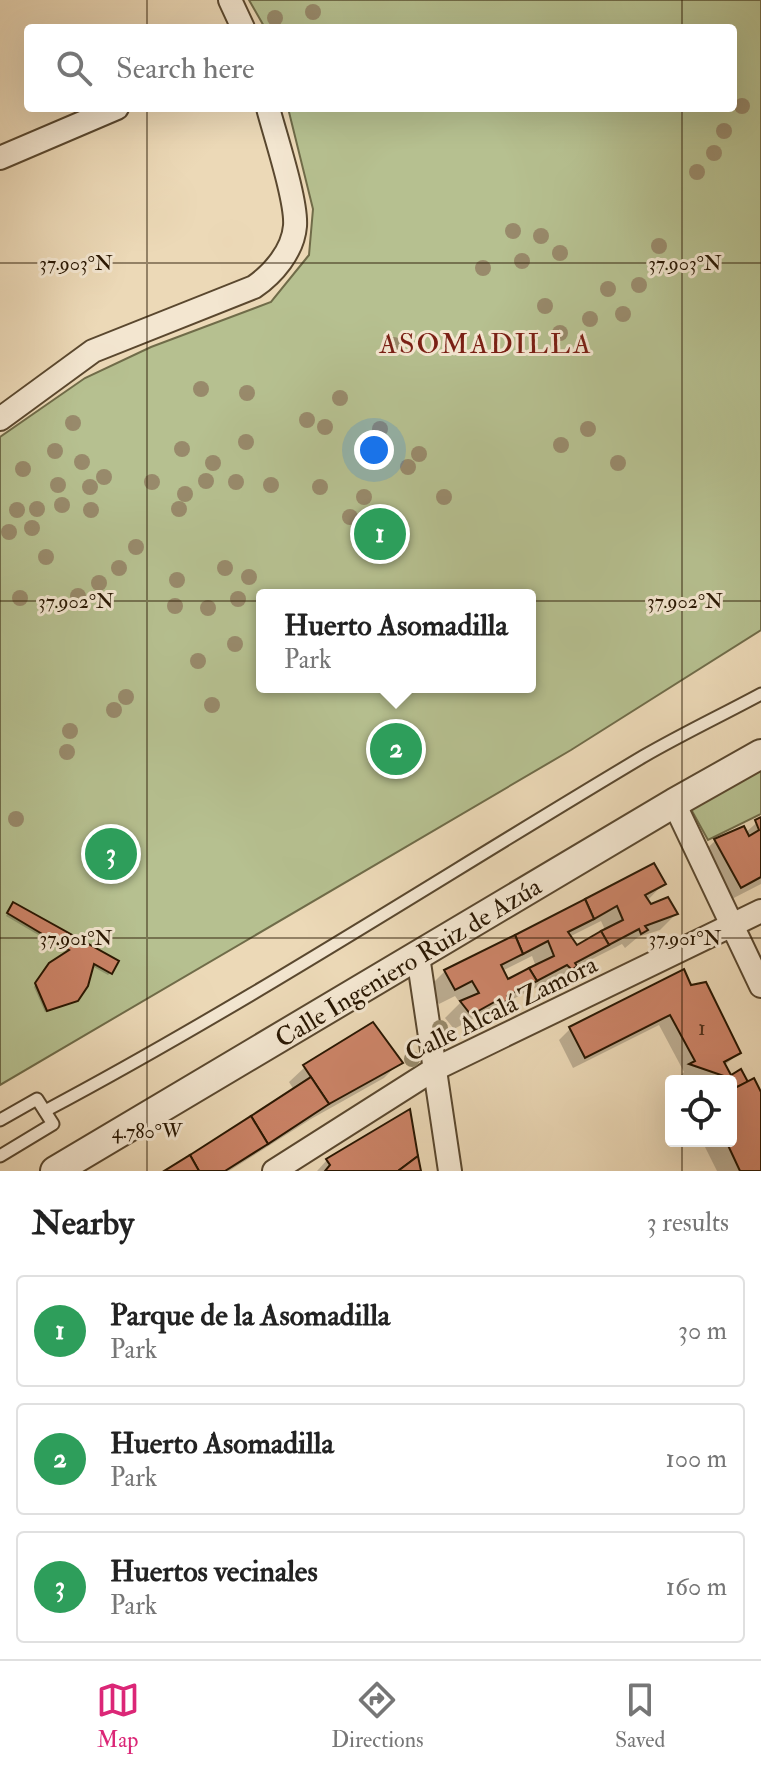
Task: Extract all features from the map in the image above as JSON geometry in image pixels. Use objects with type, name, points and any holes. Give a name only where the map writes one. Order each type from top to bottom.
[{"type":"street","points":[[230,0],[241,24]]},
{"type":"street","points":[[0,158],[108,112]]},
{"type":"street","points":[[0,419],[93,351],[254,287],[269,277],[287,251],[295,226],[291,197],[269,112]]},
{"type":"street","name":"Calle Ingeniero Ruiz de Azúa","points":[[55,1171],[761,754]]},
{"type":"street","points":[[674,803],[761,986]]},
{"type":"street","name":"Calle Alcalá Zamora","points":[[274,1171],[433,1070],[761,911]]},
{"type":"street","points":[[418,956],[450,1171]]},
{"type":"lane","points":[[45,1111],[147,1057],[645,756],[761,694]]},
{"type":"lane","points":[[0,1120],[37,1099],[53,1124],[0,1156]]},
{"type":"green space","points":[[249,0],[761,0],[761,630],[571,750],[0,1085],[0,437],[85,378],[151,347],[271,302],[309,255],[313,209],[289,112],[737,112],[737,24],[263,24]]},
{"type":"green space","points":[[761,766],[761,814],[708,840],[687,802]]},
{"type":"building","points":[[761,817],[761,877],[741,888],[714,839],[744,826],[749,836],[759,830],[755,820]]},
{"type":"building","points":[[654,863],[666,884],[645,895],[651,904],[668,897],[678,914],[645,926],[648,930],[641,934],[639,929],[609,945],[601,931],[623,920],[617,906],[594,919],[585,899]]},
{"type":"building","points":[[585,899],[594,919],[568,932],[577,945],[601,931],[609,945],[575,963],[577,966],[572,970],[567,965],[537,981],[529,968],[554,956],[548,941],[523,954],[515,935]]},
{"type":"building","points":[[13,902],[119,961],[112,974],[94,964],[88,986],[78,1001],[47,1011],[35,983],[49,963],[69,950],[7,913]]},
{"type":"building","points":[[515,935],[523,954],[501,965],[508,979],[529,968],[537,981],[507,996],[508,1001],[500,1003],[498,1000],[471,1015],[460,1001],[479,993],[472,981],[455,990],[444,970]]},
{"type":"building","points":[[684,969],[691,985],[706,982],[741,1053],[724,1062],[731,1075],[721,1075],[689,1064],[695,1061],[670,1015],[585,1058],[569,1027]]},
{"type":"building","points":[[373,1022],[403,1063],[329,1104],[303,1065]]},
{"type":"building","points":[[741,1069],[748,1082],[737,1087],[737,1075],[731,1075]]},
{"type":"building","points":[[311,1077],[329,1104],[268,1144],[251,1116]]},
{"type":"building","points":[[754,1078],[761,1092],[761,1171],[740,1171],[729,1147],[737,1147],[737,1087]]},
{"type":"building","points":[[410,1109],[418,1156],[398,1171],[325,1171],[330,1165],[326,1159]]},
{"type":"building","points":[[251,1116],[268,1144],[225,1171],[199,1171],[190,1155]]},
{"type":"building","points":[[190,1155],[199,1171],[164,1171]]},
{"type":"building","points":[[418,1156],[421,1171],[398,1171]]},
{"type":"place","name":"Parque de la Asomadilla","points":[[380,534]]},
{"type":"place","name":"Huerto Asomadilla","points":[[396,749]]},
{"type":"place","name":"Huertos vecinales","points":[[111,854]]},
{"type":"district","name":"ASOMADILLA","points":[[486,343]]}]
